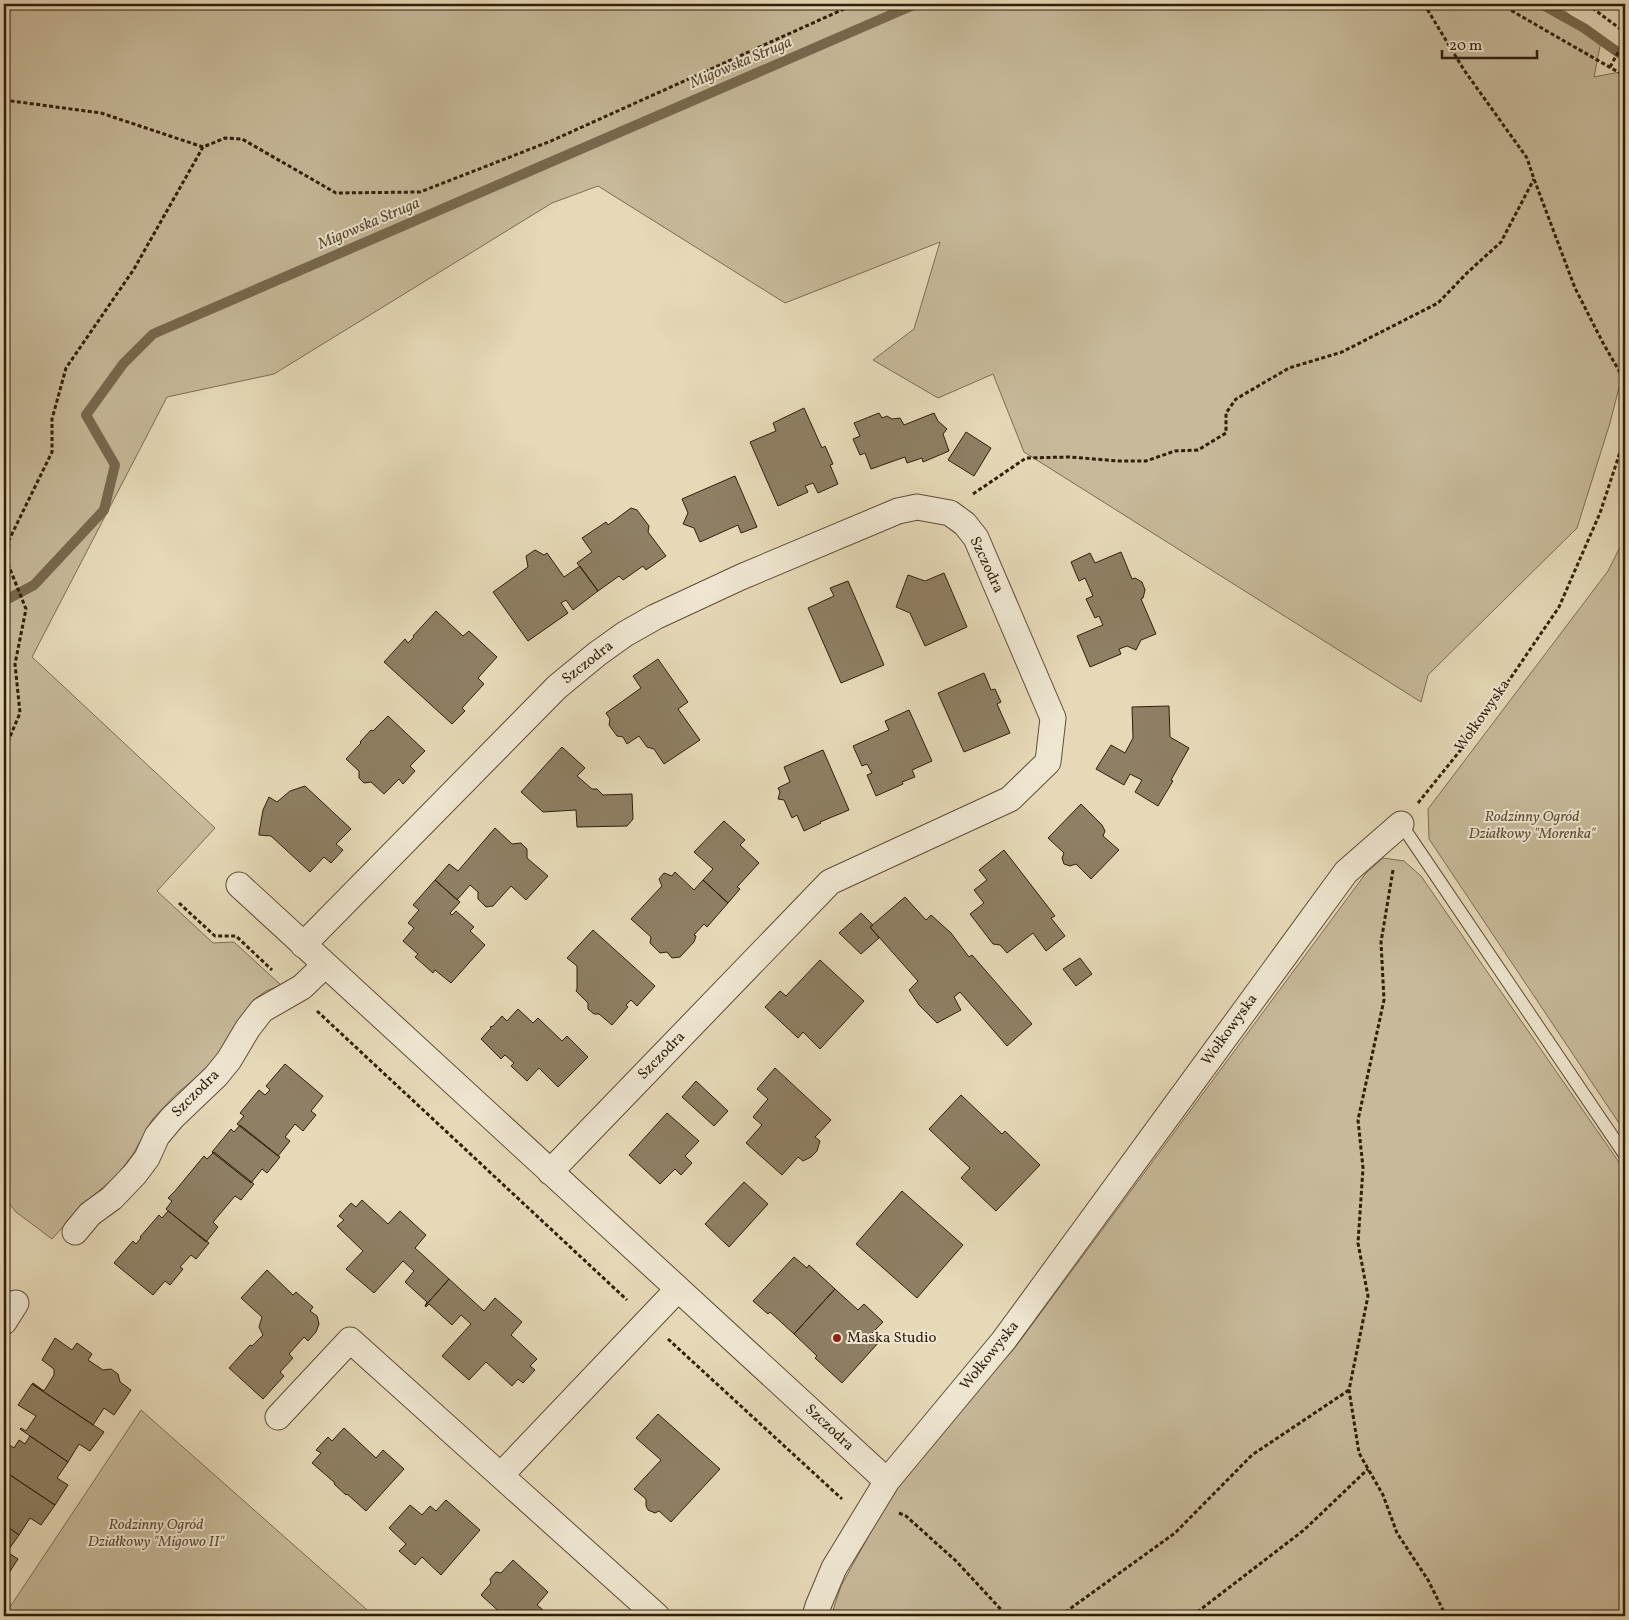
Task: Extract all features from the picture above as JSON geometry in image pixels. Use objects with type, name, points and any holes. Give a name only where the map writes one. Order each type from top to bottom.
[{"type":"street","name":"Szczodra","points":[[302,945],[557,687],[625,634],[655,617],[741,577],[898,511],[917,507],[954,514],[965,524],[976,538],[1054,718],[1048,762],[1010,799],[830,882],[550,1172]]},
{"type":"street","name":"Wołkowyska","points":[[815,1616],[834,1568],[886,1481],[1004,1340],[1346,872],[1401,824]]},
{"type":"street","name":"Szczodra","points":[[239,885],[886,1481]]},
{"type":"street","name":"Szczodra","points":[[75,1232],[90,1214],[112,1198],[134,1174],[147,1158],[157,1136],[172,1118],[216,1076],[229,1060],[248,1028],[262,1010],[295,991],[315,976],[325,965]]},
{"type":"street","points":[[501,1475],[678,1289]]},
{"type":"street","points":[[278,1417],[350,1340],[657,1616]]},
{"type":"lane","points":[[1401,824],[1625,1155]]},
{"type":"path","points":[[4,780],[6,775],[4,751],[20,713],[15,664],[26,609],[8,564],[9,540],[52,452],[52,419],[66,368],[134,270],[203,147],[225,138],[242,139],[336,193],[420,192],[551,141],[855,4]]},
{"type":"path","points":[[1424,4],[1464,70],[1527,158],[1575,288],[1625,381]]},
{"type":"path","points":[[1500,4],[1625,76]]},
{"type":"path","points":[[1587,4],[1623,31],[1625,35]]},
{"type":"path","points":[[1610,67],[1625,40]]},
{"type":"path","points":[[4,100],[101,113],[203,147]]},
{"type":"path","points":[[954,514],[967,498],[1026,458],[1069,457],[1146,461],[1175,451],[1198,450],[1212,442],[1226,433],[1226,413],[1236,399],[1289,368],[1342,352],[1438,303],[1501,242],[1534,179]]},
{"type":"path","name":"Wołkowyska","points":[[1401,824],[1467,742],[1559,607],[1600,513],[1625,437]]},
{"type":"path","points":[[1401,824],[1381,942],[1384,1000],[1358,1120],[1363,1168],[1358,1243],[1368,1296],[1349,1390],[1359,1453],[1383,1495],[1396,1534],[1428,1580],[1446,1616]]},
{"type":"path","points":[[180,903],[215,936],[236,936],[648,1320],[868,1512],[906,1516],[956,1561],[1007,1616]]},
{"type":"path","points":[[1060,1616],[1175,1533],[1252,1455],[1349,1390]]},
{"type":"path","points":[[1192,1616],[1304,1530],[1368,1469]]},
{"type":"green space","points":[[4,4],[1557,4],[1601,41],[1594,77],[1625,71],[1625,364],[1610,423],[1577,528],[1428,675],[1421,702],[1024,452],[993,374],[938,398],[873,360],[914,329],[940,242],[785,303],[598,186],[552,203],[274,374],[167,397],[32,657],[215,828],[157,891],[213,943],[234,942],[281,985],[266,991],[255,999],[244,1013],[226,1044],[210,1064],[175,1095],[152,1120],[133,1154],[118,1174],[80,1208],[52,1239],[16,1212],[4,1197]]},
{"type":"green space","name":"Rodzinny Ogród Działkowy \"Morenka\"","points":[[1625,537],[1625,1132],[1429,839],[1428,809],[1608,571]]},
{"type":"green space","points":[[1383,858],[1404,861],[1421,876],[1625,1171],[1625,1616],[831,1616],[841,1586],[899,1481],[974,1392],[1014,1349],[1366,873]]},
{"type":"green space","name":"Rodzinny Ogród Działkowy \"Migowo II\"","points":[[141,1410],[374,1616],[4,1616]]},
{"type":"building","points":[[804,408],[822,448],[825,446],[833,464],[830,465],[838,484],[818,493],[813,483],[805,486],[808,492],[778,506],[750,442],[776,431],[773,423]]},
{"type":"building","points":[[879,413],[882,418],[887,416],[892,419],[900,418],[904,425],[934,413],[938,421],[947,429],[943,434],[949,451],[923,462],[922,458],[907,463],[905,457],[871,469],[865,453],[860,455],[853,439],[860,436],[854,423]]},
{"type":"building","points":[[966,432],[991,448],[974,476],[948,460]]},
{"type":"building","points":[[735,476],[757,527],[741,533],[738,525],[700,542],[694,528],[683,524],[688,513],[682,499]]},
{"type":"building","points":[[631,508],[637,510],[649,526],[648,532],[666,556],[646,570],[643,566],[623,580],[619,576],[598,591],[577,563],[592,552],[582,538],[606,522],[608,525]]},
{"type":"building","points":[[535,550],[544,555],[547,553],[564,577],[580,566],[598,591],[573,610],[566,600],[561,603],[568,613],[528,641],[493,592],[528,567],[526,556]]},
{"type":"building","points":[[1121,552],[1132,579],[1135,578],[1142,582],[1145,590],[1141,599],[1156,634],[1141,640],[1136,650],[1127,646],[1119,649],[1121,654],[1090,667],[1077,636],[1103,625],[1099,616],[1095,618],[1086,599],[1093,596],[1085,578],[1079,581],[1071,562],[1090,553],[1095,563]]},
{"type":"building","points":[[944,573],[967,627],[925,646],[910,613],[896,607],[908,575],[925,581]]},
{"type":"building","points":[[848,581],[884,665],[841,683],[808,608],[834,596],[830,588]]},
{"type":"building","points":[[436,611],[463,636],[469,631],[497,657],[478,678],[484,684],[462,708],[465,711],[452,724],[384,662],[405,639],[408,643]]},
{"type":"building","points":[[658,659],[688,702],[678,709],[700,740],[664,764],[654,749],[647,747],[639,736],[627,744],[623,737],[617,736],[609,725],[610,719],[606,713],[641,688],[633,676]]},
{"type":"building","points":[[984,673],[991,690],[995,689],[1001,702],[997,704],[1010,733],[964,752],[938,693]]},
{"type":"building","points":[[1169,706],[1170,737],[1189,748],[1158,806],[1135,792],[1142,780],[1130,774],[1124,785],[1096,769],[1111,745],[1125,753],[1133,738],[1132,707]]},
{"type":"building","points":[[909,710],[932,761],[912,770],[915,777],[876,796],[867,775],[872,773],[867,764],[862,766],[853,746],[889,730],[885,721]]},
{"type":"building","points":[[388,716],[425,751],[410,766],[415,771],[403,784],[399,779],[384,794],[371,782],[364,783],[359,778],[359,771],[346,759],[371,730],[373,731]]},
{"type":"building","points":[[562,747],[585,768],[577,776],[592,789],[597,789],[603,795],[632,794],[633,819],[627,826],[577,827],[576,810],[543,812],[521,792]]},
{"type":"building","points":[[823,750],[849,810],[804,831],[797,815],[792,818],[784,800],[778,799],[780,792],[778,788],[790,782],[784,767]]},
{"type":"building","points":[[305,786],[351,829],[336,844],[343,850],[331,863],[324,857],[310,872],[271,836],[259,835],[263,810],[269,797],[277,802],[290,791]]},
{"type":"building","points":[[1081,804],[1102,825],[1105,831],[1103,836],[1119,850],[1091,879],[1076,864],[1070,866],[1064,864],[1062,858],[1064,853],[1048,838]]},
{"type":"building","points":[[724,821],[745,840],[740,845],[759,863],[737,887],[740,889],[728,903],[703,880],[713,869],[694,852]]},
{"type":"building","points":[[495,828],[512,844],[521,843],[527,849],[527,858],[548,876],[526,900],[511,886],[493,906],[486,907],[478,899],[478,892],[470,885],[457,900],[435,880],[449,864],[458,871]]},
{"type":"building","points":[[1004,850],[1055,916],[1051,918],[1065,936],[1046,951],[1033,933],[1007,953],[1000,945],[993,944],[970,914],[984,903],[974,890],[987,880],[979,870]]},
{"type":"building","points":[[675,872],[694,890],[703,880],[728,903],[707,927],[704,924],[694,935],[696,936],[694,942],[680,957],[672,958],[667,952],[660,953],[650,943],[651,937],[631,919],[662,886],[659,879],[664,873],[672,876]]},
{"type":"building","points":[[435,880],[460,902],[450,913],[452,915],[456,911],[474,927],[470,931],[485,945],[451,983],[435,970],[433,973],[415,957],[418,954],[403,941],[414,928],[408,923],[419,910],[413,905]]},
{"type":"building","points":[[905,897],[926,920],[931,915],[951,933],[969,957],[972,955],[1032,1024],[1007,1046],[960,992],[954,997],[961,1010],[937,1023],[919,1005],[909,990],[918,981],[870,927]]},
{"type":"building","points":[[861,913],[873,925],[870,927],[879,938],[861,954],[839,933]]},
{"type":"building","points":[[593,930],[655,986],[637,1006],[631,1000],[626,1005],[628,1007],[612,1025],[599,1014],[594,1014],[588,1009],[588,1003],[576,991],[577,966],[567,958]]},
{"type":"building","points":[[1080,958],[1092,974],[1076,986],[1063,969]]},
{"type":"building","points":[[820,960],[864,1001],[820,1049],[803,1032],[798,1038],[765,1007],[780,991],[786,996]]},
{"type":"building","points":[[518,1009],[533,1023],[538,1018],[562,1041],[567,1036],[588,1057],[558,1087],[539,1068],[527,1081],[511,1066],[514,1063],[505,1055],[501,1059],[481,1039],[502,1016],[507,1021]]},
{"type":"building","points":[[285,1064],[323,1096],[311,1111],[316,1115],[303,1131],[295,1124],[285,1137],[290,1141],[278,1156],[237,1124],[244,1116],[240,1113],[259,1090],[265,1095],[270,1090],[266,1086]]},
{"type":"building","points":[[775,1068],[831,1120],[815,1137],[820,1141],[817,1151],[803,1161],[798,1157],[782,1175],[746,1143],[762,1125],[753,1117],[768,1099],[757,1089]]},
{"type":"building","points":[[696,1081],[728,1111],[714,1126],[682,1097]]},
{"type":"building","points":[[961,1095],[1002,1134],[1005,1131],[1040,1165],[996,1211],[961,1178],[970,1168],[929,1129]]},
{"type":"building","points":[[667,1113],[699,1141],[685,1156],[692,1163],[681,1175],[675,1169],[660,1184],[629,1155]]},
{"type":"building","points":[[240,1125],[280,1157],[267,1173],[262,1169],[251,1183],[212,1152],[231,1129],[234,1132]]},
{"type":"building","points":[[214,1152],[254,1184],[241,1200],[235,1196],[213,1222],[218,1227],[206,1242],[166,1209],[172,1201],[168,1198],[204,1156],[207,1159]]},
{"type":"building","points":[[744,1182],[768,1204],[729,1247],[705,1224]]},
{"type":"building","points":[[902,1191],[963,1245],[917,1298],[856,1244]]},
{"type":"building","points":[[362,1200],[388,1224],[400,1211],[426,1235],[415,1248],[449,1279],[425,1306],[427,1302],[405,1282],[414,1271],[403,1261],[374,1293],[346,1269],[363,1251],[337,1226],[344,1220],[339,1216],[351,1203],[356,1207]]},
{"type":"building","points":[[168,1211],[209,1243],[196,1259],[191,1255],[180,1267],[183,1269],[170,1285],[165,1281],[153,1295],[114,1263],[133,1241],[136,1244],[159,1215],[162,1218]]},
{"type":"building","points":[[794,1257],[807,1268],[809,1265],[835,1289],[794,1334],[770,1312],[768,1314],[753,1301]]},
{"type":"building","points":[[267,1270],[293,1295],[296,1292],[313,1307],[310,1311],[317,1316],[319,1324],[316,1332],[308,1341],[304,1337],[289,1354],[293,1358],[280,1372],[284,1376],[263,1399],[229,1368],[250,1345],[252,1346],[263,1335],[259,1327],[262,1317],[241,1298]]},
{"type":"building","points":[[449,1279],[484,1311],[495,1298],[522,1322],[511,1335],[537,1359],[530,1366],[535,1370],[523,1383],[518,1379],[512,1386],[486,1362],[469,1380],[442,1356],[471,1324],[461,1315],[452,1325],[429,1304],[425,1306]]},
{"type":"building","name":"Maska Studio","points":[[835,1289],[858,1310],[864,1304],[883,1322],[871,1334],[879,1342],[842,1383],[815,1358],[817,1356],[794,1334]]},
{"type":"building","points":[[55,1338],[72,1350],[77,1343],[92,1354],[88,1360],[103,1370],[111,1369],[118,1374],[120,1382],[131,1390],[114,1415],[104,1408],[93,1425],[32,1384],[44,1391],[54,1375],[54,1369],[42,1360]]},
{"type":"building","points":[[32,1384],[104,1432],[90,1451],[79,1444],[68,1462],[20,1429],[26,1431],[36,1416],[18,1405]]},
{"type":"building","points":[[658,1414],[720,1469],[671,1522],[659,1511],[655,1513],[648,1510],[646,1499],[634,1489],[661,1460],[636,1438]]},
{"type":"building","points":[[344,1428],[376,1458],[383,1450],[404,1469],[366,1511],[312,1463],[321,1453],[316,1450],[328,1437],[332,1441]]},
{"type":"building","points":[[30,1436],[68,1462],[57,1478],[68,1485],[55,1505],[4,1471],[4,1441],[14,1448],[19,1440],[25,1444]]},
{"type":"building","points":[[4,1471],[55,1505],[41,1525],[30,1518],[19,1535],[4,1524]]},
{"type":"building","points":[[446,1500],[480,1530],[441,1575],[422,1557],[415,1565],[399,1551],[406,1544],[389,1528],[410,1505],[422,1515],[430,1506],[436,1511]]},
{"type":"building","points":[[4,1524],[19,1535],[7,1552],[18,1559],[5,1579],[4,1578]]},
{"type":"building","points":[[513,1560],[548,1592],[537,1605],[543,1610],[537,1616],[504,1616],[481,1595],[491,1583],[490,1579],[496,1572],[501,1573]]},
{"type":"waterway","name":"Migowska Struga","points":[[4,601],[34,585],[104,510],[115,465],[86,415],[123,364],[153,334],[916,4]]},
{"type":"waterway","name":"Migowska Struga","points":[[1541,4],[1584,28],[1619,53],[1625,55]]},
{"type":"place","name":"Maska Studio","points":[[837,1338]]}]
